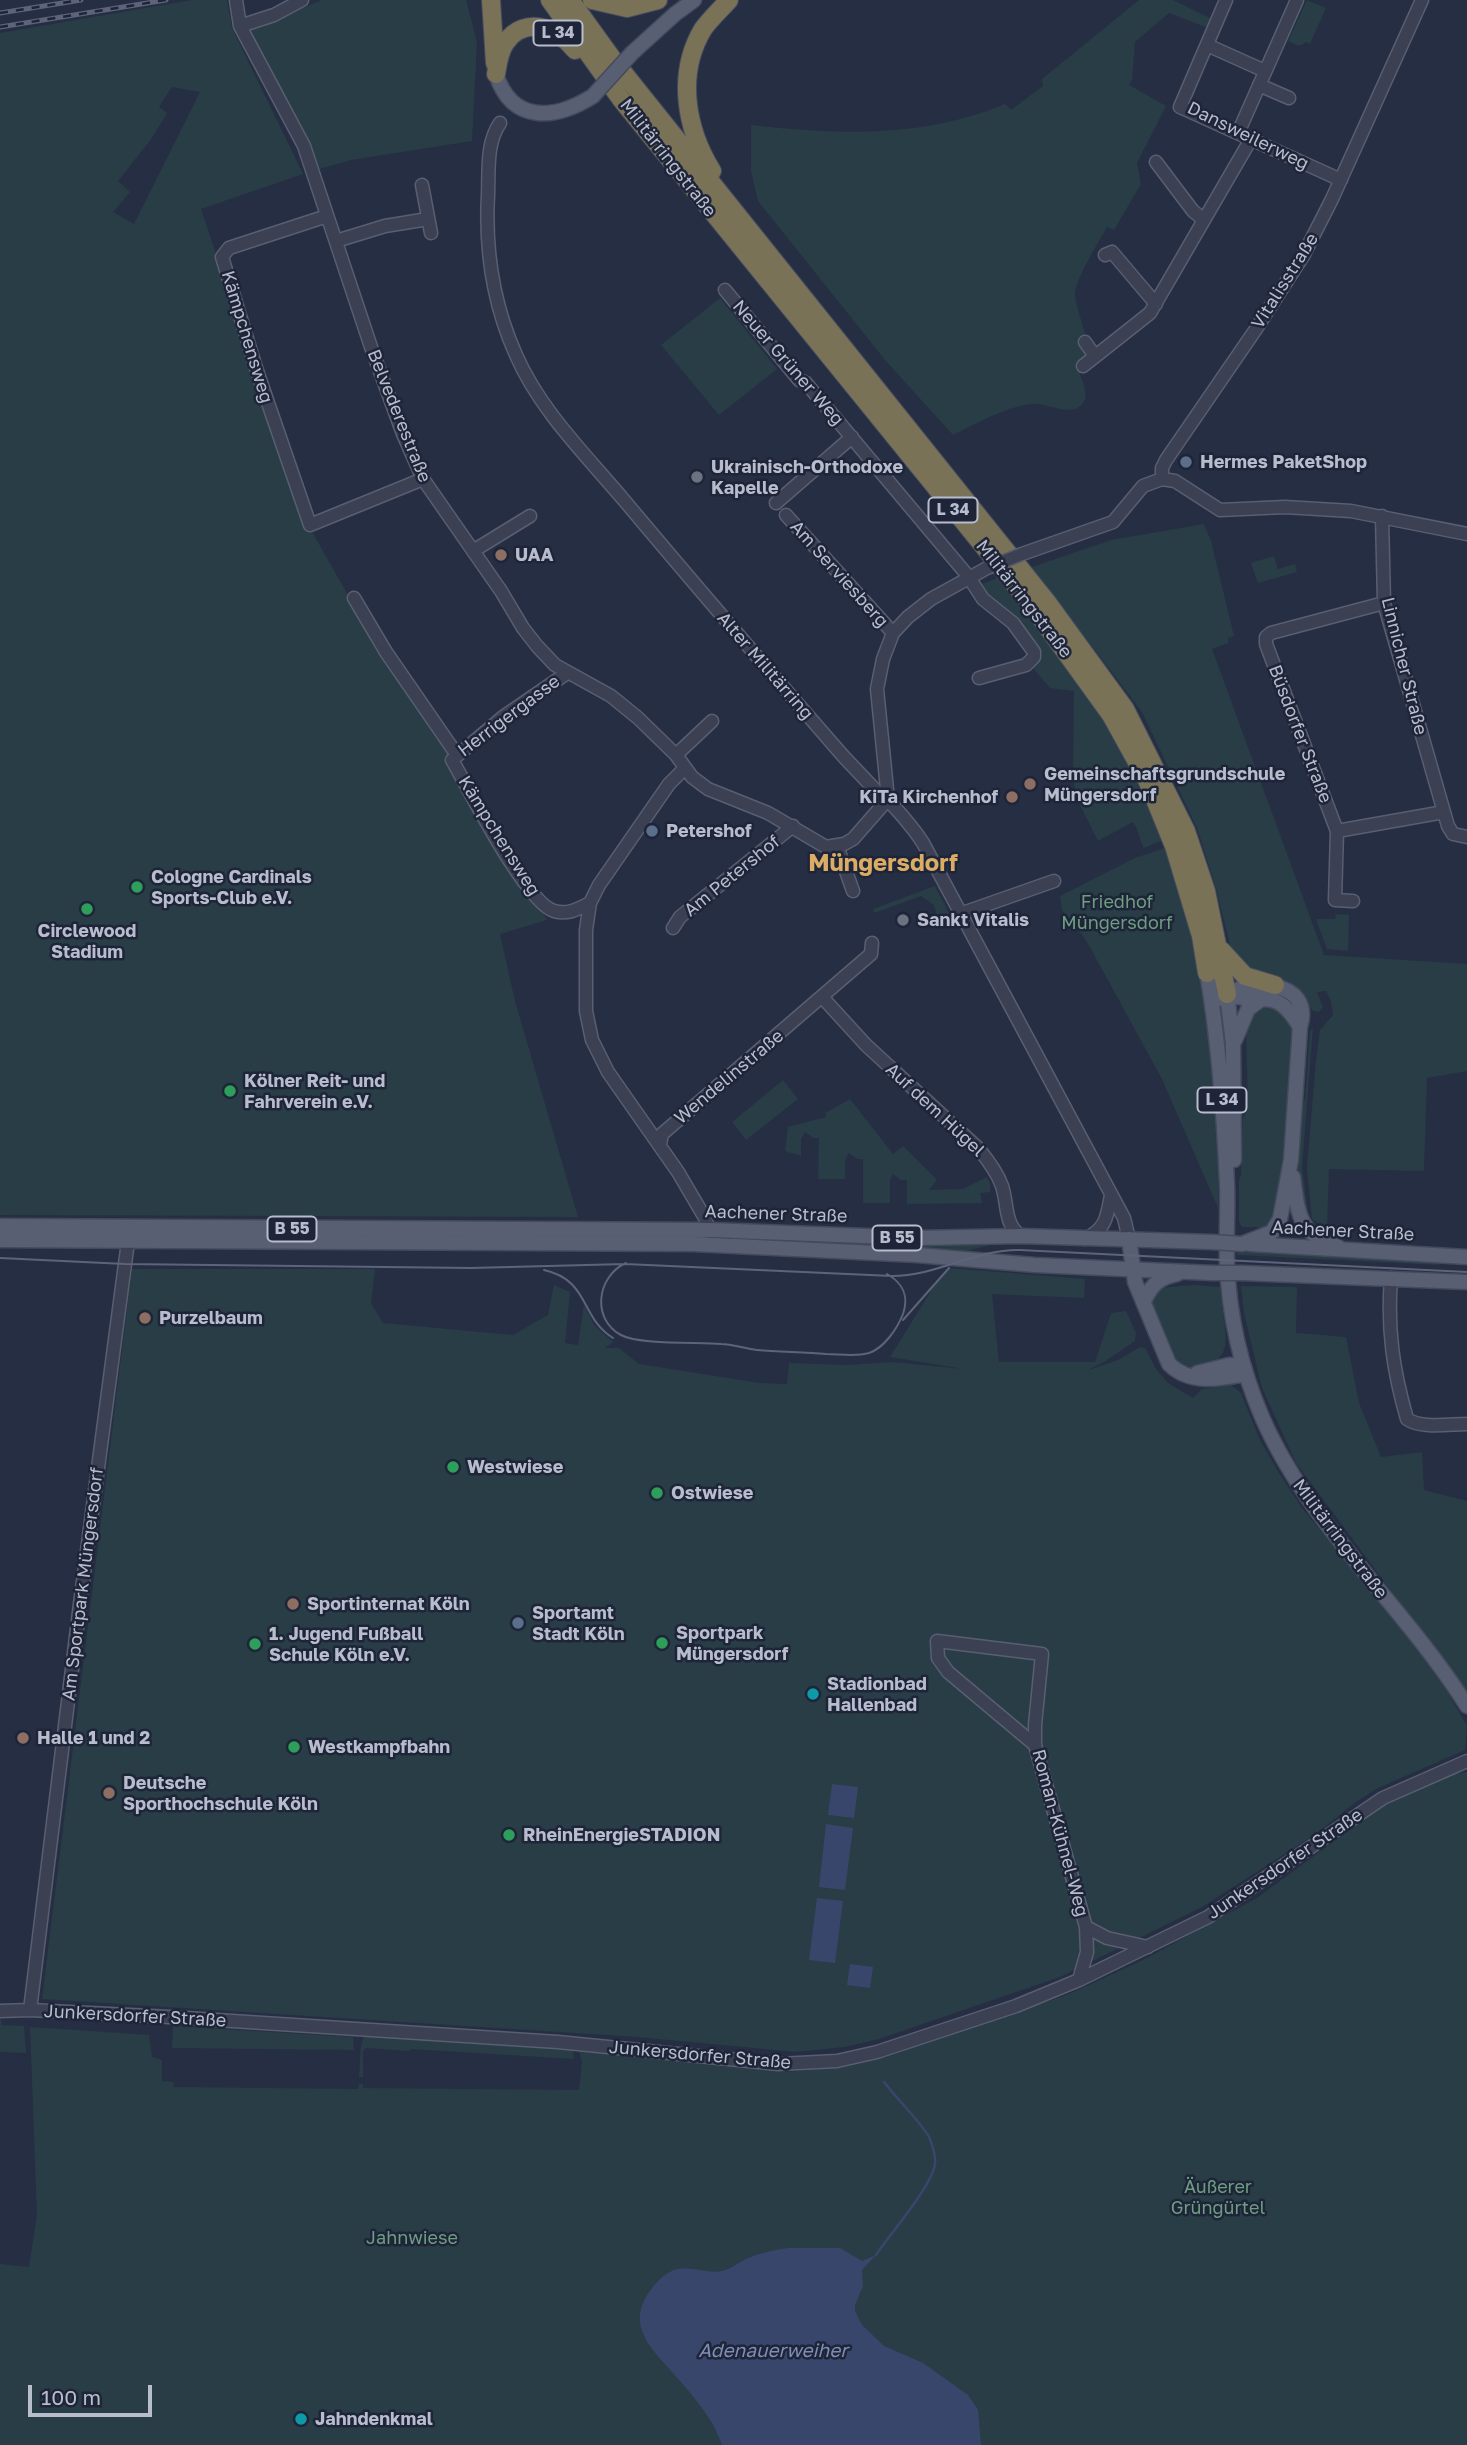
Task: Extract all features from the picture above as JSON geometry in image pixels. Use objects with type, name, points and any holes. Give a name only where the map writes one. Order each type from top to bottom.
[{"type":"highway","points":[[491,0],[496,74]]},
{"type":"highway","name":"Militärringstraße","points":[[550,0],[621,99],[1033,607],[1111,715],[1148,782],[1174,846],[1201,936],[1207,972]]},
{"type":"highway","name":"Militärringstraße","points":[[570,0],[614,61],[1047,602],[1125,709],[1186,831],[1206,891],[1227,994]]},
{"type":"highway","name":"L 34","points":[[592,0],[627,8],[658,0]]},
{"type":"highway","name":"L 34","points":[[720,194],[688,115],[687,89],[692,58],[703,30],[729,0]]},
{"type":"highway","name":"L 34","points":[[496,74],[499,56],[506,41],[526,27],[540,27],[559,33],[566,39],[596,77],[621,99]]},
{"type":"highway","points":[[1219,947],[1245,976],[1269,991]]},
{"type":"main road","points":[[496,74],[501,88],[517,107],[533,113],[552,114],[568,110],[593,96],[632,53],[694,0]]},
{"type":"main road","points":[[1207,972],[1217,989],[1227,994]]},
{"type":"main road","name":"Militärringstraße","points":[[1207,972],[1214,1012],[1227,1189],[1227,1265],[1235,1332],[1244,1370],[1263,1419],[1303,1493],[1445,1672],[1467,1706]]},
{"type":"main road","points":[[1214,1012],[1227,994],[1238,988],[1269,991],[1284,988],[1300,1001],[1304,1015],[1300,1027],[1291,1160],[1277,1227],[1263,1237],[1242,1244]]},
{"type":"main road","points":[[1233,1044],[1248,1009],[1269,991]]},
{"type":"main road","name":"Militärringstraße","points":[[1227,994],[1233,1044],[1234,1158],[1227,1189]]},
{"type":"main road","points":[[1291,1160],[1298,1213],[1304,1227],[1331,1245],[1352,1252]]},
{"type":"main road","name":"Aachener Straße","points":[[0,1226],[127,1235],[694,1244],[918,1255],[1035,1265],[1467,1282]]},
{"type":"main road","name":"Aachener Straße","points":[[0,1240],[127,1235],[709,1230],[917,1238],[1021,1236],[1129,1239],[1467,1257]]},
{"type":"main road","points":[[1129,1239],[1135,1282],[1169,1364],[1199,1380],[1244,1370]]},
{"type":"main road","name":"B 55","points":[[1144,1301],[1149,1290],[1160,1279],[1196,1272]]},
{"type":"main road","points":[[1215,1369],[1231,1344],[1235,1332]]},
{"type":"main road","points":[[1192,1376],[1229,1365],[1244,1370]]},
{"type":"street","points":[[240,26],[274,15],[302,0]]},
{"type":"street","name":"Dansweilerweg","points":[[1226,0],[1180,107],[1341,180]]},
{"type":"street","points":[[1238,133],[1296,3],[1283,0]]},
{"type":"street","name":"Vitalisstraße","points":[[1162,479],[1162,468],[1166,460],[1303,256],[1341,180],[1422,0]]},
{"type":"street","name":"Belvederestraße","points":[[236,1],[240,26],[301,140],[371,347],[403,435],[423,479],[537,646],[567,673],[611,696],[647,726],[676,755],[692,777],[708,789],[768,813],[825,847],[836,846]]},
{"type":"street","points":[[1207,45],[1265,71]]},
{"type":"street","points":[[1259,85],[1289,98]]},
{"type":"street","name":"Alter Militärring","points":[[500,123],[493,132],[490,155],[488,249],[492,285],[503,326],[517,358],[571,439],[844,757],[881,796],[888,799],[923,843],[1126,1222],[1129,1239]]},
{"type":"street","points":[[1083,366],[1143,320],[1156,304],[1251,139]]},
{"type":"street","points":[[1156,162],[1193,211],[1204,220]]},
{"type":"street","points":[[336,240],[385,226],[430,226],[422,185]]},
{"type":"street","name":"Kämpchensweg","points":[[327,216],[229,248],[222,257],[264,392],[310,525],[423,479]]},
{"type":"street","points":[[1105,255],[1112,253],[1156,304]]},
{"type":"street","name":"Neuer Grüner Weg","points":[[726,290],[799,380],[806,383],[968,576]]},
{"type":"street","points":[[1085,342],[1095,356]]},
{"type":"street","name":"Neuer Grüner Weg","points":[[776,503],[852,437]]},
{"type":"street","points":[[853,891],[836,846],[853,839],[888,799],[877,689],[883,659],[893,633],[908,617],[968,576],[1104,526],[1121,514],[1143,486],[1162,479],[1175,481],[1220,510],[1285,507],[1351,511],[1467,534]]},
{"type":"street","name":"Am Serviesberg","points":[[786,514],[893,633]]},
{"type":"street","points":[[472,551],[530,516]]},
{"type":"street","name":"Linnicher Straße","points":[[1382,516],[1384,603],[1444,813]]},
{"type":"street","points":[[968,576],[983,599],[1013,623],[1034,652],[1034,657],[1026,665],[979,678]]},
{"type":"street","name":"Kämpchensweg","points":[[354,598],[454,757],[517,872],[536,898],[553,911],[566,913],[586,930]]},
{"type":"street","name":"Büsdorfer Straße","points":[[1338,831],[1294,722],[1266,644],[1266,637],[1271,633],[1384,603]]},
{"type":"street","name":"Herrigergasse","points":[[454,757],[503,717],[567,673]]},
{"type":"street","points":[[676,755],[712,721]]},
{"type":"street","points":[[685,768],[669,784],[640,824],[590,903],[586,930],[586,1011],[592,1040],[608,1072],[652,1137],[660,1143],[695,1200],[709,1230],[732,1246]]},
{"type":"street","points":[[1353,901],[1335,900],[1338,831],[1444,813],[1454,834],[1467,837]]},
{"type":"street","name":"Am Petershof","points":[[673,928],[680,917],[793,826]]},
{"type":"street","points":[[961,914],[1054,881]]},
{"type":"street","points":[[566,913],[590,903]]},
{"type":"street","name":"Wendelinstraße","points":[[660,1143],[662,1134],[871,954],[872,943]]},
{"type":"street","name":"Auf dem Hügel","points":[[823,998],[866,1045],[989,1161],[1002,1184],[1009,1223],[1013,1231],[1021,1236]]},
{"type":"street","points":[[1085,1239],[1104,1225],[1111,1195]]},
{"type":"street","points":[[694,1244],[709,1230]]},
{"type":"street","name":"Am Sportpark Müngersdorf","points":[[30,2010],[127,1235]]},
{"type":"street","points":[[1391,1278],[1391,1350],[1407,1419],[1422,1423],[1467,1424]]},
{"type":"street","name":"Roman-Kühnel-Weg","points":[[1035,1745],[948,1672],[938,1658],[937,1641],[1042,1654],[1035,1745],[1086,1927],[1087,1952],[1079,1980]]},
{"type":"street","name":"Junkersdorfer Straße","points":[[0,2011],[30,2010],[579,2043],[759,2063],[837,2061],[877,2052],[1016,2006],[1079,1980],[1224,1907],[1383,1798],[1467,1761]]},
{"type":"street","name":"Roman-Kühnel-Weg","points":[[1086,1927],[1107,1938],[1148,1947]]},
{"type":"green space","points":[[192,0],[227,0],[232,28],[303,174],[201,209],[303,516],[411,696],[450,751],[449,758],[547,920],[500,934],[515,1001],[578,1217],[0,1215],[0,33]],"holes":[[[172,87],[200,92],[134,224],[113,212],[130,192],[118,181],[152,138],[167,113],[159,107]]]},
{"type":"green space","points":[[322,0],[466,0],[477,42],[472,141],[351,160],[319,169],[306,134],[258,48],[251,30]]},
{"type":"green space","points":[[1139,0],[1173,0],[1212,19],[1208,28],[1169,13],[1135,42],[1132,80],[1129,85],[1166,106],[1137,163],[1141,184],[1114,230],[1107,227],[1084,269],[1075,293],[1089,353],[1078,366],[1085,399],[1078,407],[1067,410],[1036,404],[1016,407],[953,435],[885,360],[758,201],[751,171],[751,125],[815,131],[880,131],[943,123],[1005,104],[1011,110],[1043,86],[1042,79]]},
{"type":"green space","points":[[1307,0],[1326,8],[1310,44],[1306,42],[1299,46],[1288,41]]},
{"type":"green space","points":[[720,298],[777,369],[719,415],[661,345]]},
{"type":"green space","points":[[1204,524],[1211,541],[1234,636],[1228,638],[1228,643],[1212,649],[1324,955],[1467,964],[1467,1071],[1427,1078],[1424,1171],[1329,1169],[1327,1229],[1312,1219],[1307,1168],[1320,1030],[1333,1015],[1331,1001],[1326,991],[1317,992],[1323,1007],[1319,1012],[1313,1011],[1290,983],[1244,970],[1232,953],[1216,888],[1197,828],[1142,712],[1032,567],[1111,540]]},
{"type":"green space","points":[[1274,556],[1278,569],[1295,564],[1297,572],[1258,583],[1251,563]]},
{"type":"green space","points":[[1001,577],[1107,721],[1137,776],[1163,840],[1144,848],[1133,822],[1098,841],[1080,805],[1073,781],[1074,691],[1050,688],[1032,667],[1038,661],[979,585]]},
{"type":"green space","name":"Friedhof Müngersdorf","points":[[1165,848],[1190,927],[1207,1010],[1218,1140],[1218,1208],[1162,1079],[1086,940],[1062,910],[1060,896],[1135,858]]},
{"type":"green space","points":[[935,886],[952,919],[933,928],[930,920],[936,912],[934,905],[921,896],[874,913],[873,909]]},
{"type":"green space","points":[[1336,914],[1349,915],[1348,951],[1327,949],[1316,919],[1335,919]]},
{"type":"green space","points":[[1277,1005],[1293,1027],[1287,1124],[1277,1212],[1272,1227],[1242,1227],[1239,1222],[1239,1180],[1243,1118],[1248,1108],[1246,1026],[1255,1006]]},
{"type":"green space","points":[[1313,1027],[1302,1167],[1309,1222],[1304,1217],[1297,1159],[1310,1032]]},
{"type":"green space","points":[[783,1080],[798,1099],[746,1140],[732,1122]]},
{"type":"green space","points":[[850,1099],[893,1154],[903,1146],[937,1180],[929,1190],[963,1189],[987,1177],[990,1192],[980,1193],[982,1203],[907,1204],[907,1180],[901,1180],[893,1174],[890,1180],[890,1203],[863,1203],[863,1159],[857,1159],[849,1153],[845,1160],[845,1179],[818,1179],[819,1138],[813,1138],[805,1132],[801,1139],[801,1156],[785,1151],[788,1127],[826,1117],[825,1113]]},
{"type":"green space","points":[[725,1236],[996,1241],[995,1244],[958,1253],[736,1242]]},
{"type":"green space","points":[[1237,1250],[1439,1263],[1439,1265],[1237,1255]]},
{"type":"green space","name":"Sportpark Müngersdorf","points":[[950,1268],[1085,1279],[1084,1298],[992,1294],[999,1362],[1095,1362],[1111,1313],[1126,1311],[1136,1333],[1135,1341],[1086,1371],[1118,1360],[1140,1347],[1145,1348],[1156,1369],[1168,1383],[1193,1398],[1202,1389],[1230,1384],[1241,1393],[1260,1440],[1302,1508],[1438,1675],[1467,1726],[1465,1750],[1376,1789],[1313,1836],[1202,1907],[1060,1977],[879,2039],[845,2047],[796,2052],[637,2037],[42,1999],[132,1269],[375,1269],[371,1303],[383,1323],[513,1335],[548,1315],[554,1285],[570,1292],[565,1343],[578,1345],[584,1304],[594,1325],[613,1342],[605,1348],[619,1348],[639,1364],[760,1383],[787,1384],[789,1363],[847,1365],[892,1362],[964,1369],[890,1357],[934,1286]]},
{"type":"green space","points":[[1195,1285],[1220,1287],[1226,1335],[1225,1347],[1218,1359],[1205,1367],[1190,1368],[1174,1358],[1161,1334],[1151,1303],[1156,1288]]},
{"type":"green space","points":[[1241,1286],[1297,1287],[1296,1333],[1346,1337],[1359,1403],[1381,1457],[1422,1452],[1424,1490],[1467,1501],[1467,1693],[1296,1463],[1262,1388],[1244,1313]]},
{"type":"green space","name":"Äußerer Grüngürtel","points":[[1467,1772],[1467,2445],[0,2445],[0,2264],[29,2267],[37,2215],[30,2027],[149,2035],[152,2057],[162,2060],[162,2081],[173,2082],[174,2087],[358,2089],[359,2084],[363,2084],[363,2088],[579,2090],[582,2061],[578,2048],[786,2072],[844,2067],[887,2057],[1069,1994],[1145,1959],[1257,1898],[1379,1808],[1451,1774]]},
{"type":"green space","points":[[0,2017],[2,2025],[24,2026],[26,2053],[0,2052]]},
{"type":"green space","points":[[173,2026],[353,2037],[354,2050],[172,2048]]},
{"type":"green space","points":[[364,2036],[573,2048],[574,2059],[366,2048],[363,2051],[363,2077],[359,2077]]},
{"type":"water","points":[[832,1784],[858,1787],[854,1818],[828,1815]]},
{"type":"water","points":[[826,1824],[853,1828],[845,1890],[819,1887]]},
{"type":"water","points":[[817,1898],[843,1901],[835,1963],[809,1960]]},
{"type":"water","points":[[850,1964],[873,1967],[870,1988],[847,1985]]},
{"type":"water","name":"Adenauerweiher","points":[[788,2248],[840,2248],[862,2261],[876,2255],[862,2270],[863,2286],[855,2305],[862,2325],[884,2346],[923,2363],[968,2395],[978,2410],[981,2445],[722,2445],[705,2412],[647,2341],[640,2317],[642,2305],[658,2281],[674,2270],[686,2268],[722,2271],[756,2255]]},
{"type":"waterway","points":[[876,2255],[919,2197],[935,2164],[929,2137],[884,2082]]},
{"type":"tram line","points":[[0,1258],[125,1264],[471,1268],[625,1264],[892,1276],[925,1272],[987,1254],[1020,1250],[1467,1272]]},
{"type":"tram line","points":[[626,1263],[609,1277],[601,1298],[605,1319],[611,1328],[621,1335],[654,1342],[726,1344],[757,1350],[848,1355],[875,1351],[889,1337],[900,1320],[905,1308],[905,1296],[901,1286],[887,1274]]},
{"type":"tram line","points":[[903,1320],[949,1268]]},
{"type":"tram line","points":[[544,1270],[570,1282],[602,1330],[613,1338]]},
{"type":"railway","points":[[0,13],[81,0]]},
{"type":"railway","points":[[0,27],[166,0]]},
{"type":"place","name":"Hermes PaketShop","points":[[1186,462]]},
{"type":"place","name":"Ukrainisch-Orthodoxe Kapelle","points":[[697,477]]},
{"type":"place","name":"UAA","points":[[501,555]]},
{"type":"place","name":"Gemeinschaftsgrundschule Müngersdorf","points":[[1030,784]]},
{"type":"place","name":"KiTa Kirchenhof","points":[[1012,797]]},
{"type":"place","name":"Petershof","points":[[652,831]]},
{"type":"place","name":"Cologne Cardinals Sports-Club e.V.","points":[[137,887]]},
{"type":"place","name":"Circlewood Stadium","points":[[87,909]]},
{"type":"place","name":"Sankt Vitalis","points":[[903,920]]},
{"type":"place","name":"Kölner Reit- und Fahrverein e.V.","points":[[230,1091]]},
{"type":"place","name":"Purzelbaum","points":[[145,1318]]},
{"type":"place","name":"Westwiese","points":[[453,1467]]},
{"type":"place","name":"Ostwiese","points":[[657,1493]]},
{"type":"place","name":"Sportinternat Köln","points":[[293,1604]]},
{"type":"place","name":"Sportamt Stadt Köln","points":[[518,1623]]},
{"type":"place","name":"Sportpark Müngersdorf","points":[[662,1643]]},
{"type":"place","name":"1. Jugend Fußball Schule Köln e.V.","points":[[255,1644]]},
{"type":"place","name":"Stadionbad Hallenbad","points":[[813,1694]]},
{"type":"place","name":"Halle 1 und 2","points":[[23,1738]]},
{"type":"place","name":"Westkampfbahn","points":[[294,1747]]},
{"type":"place","name":"Deutsche Sporthochschule Köln","points":[[109,1793]]},
{"type":"place","name":"RheinEnergieSTADION","points":[[509,1835]]},
{"type":"place","name":"Jahndenkmal","points":[[301,2419]]},
{"type":"district","name":"Müngersdorf","points":[[883,863]]},
{"type":"park label","name":"Jahnwiese","points":[[412,2238]]}]
